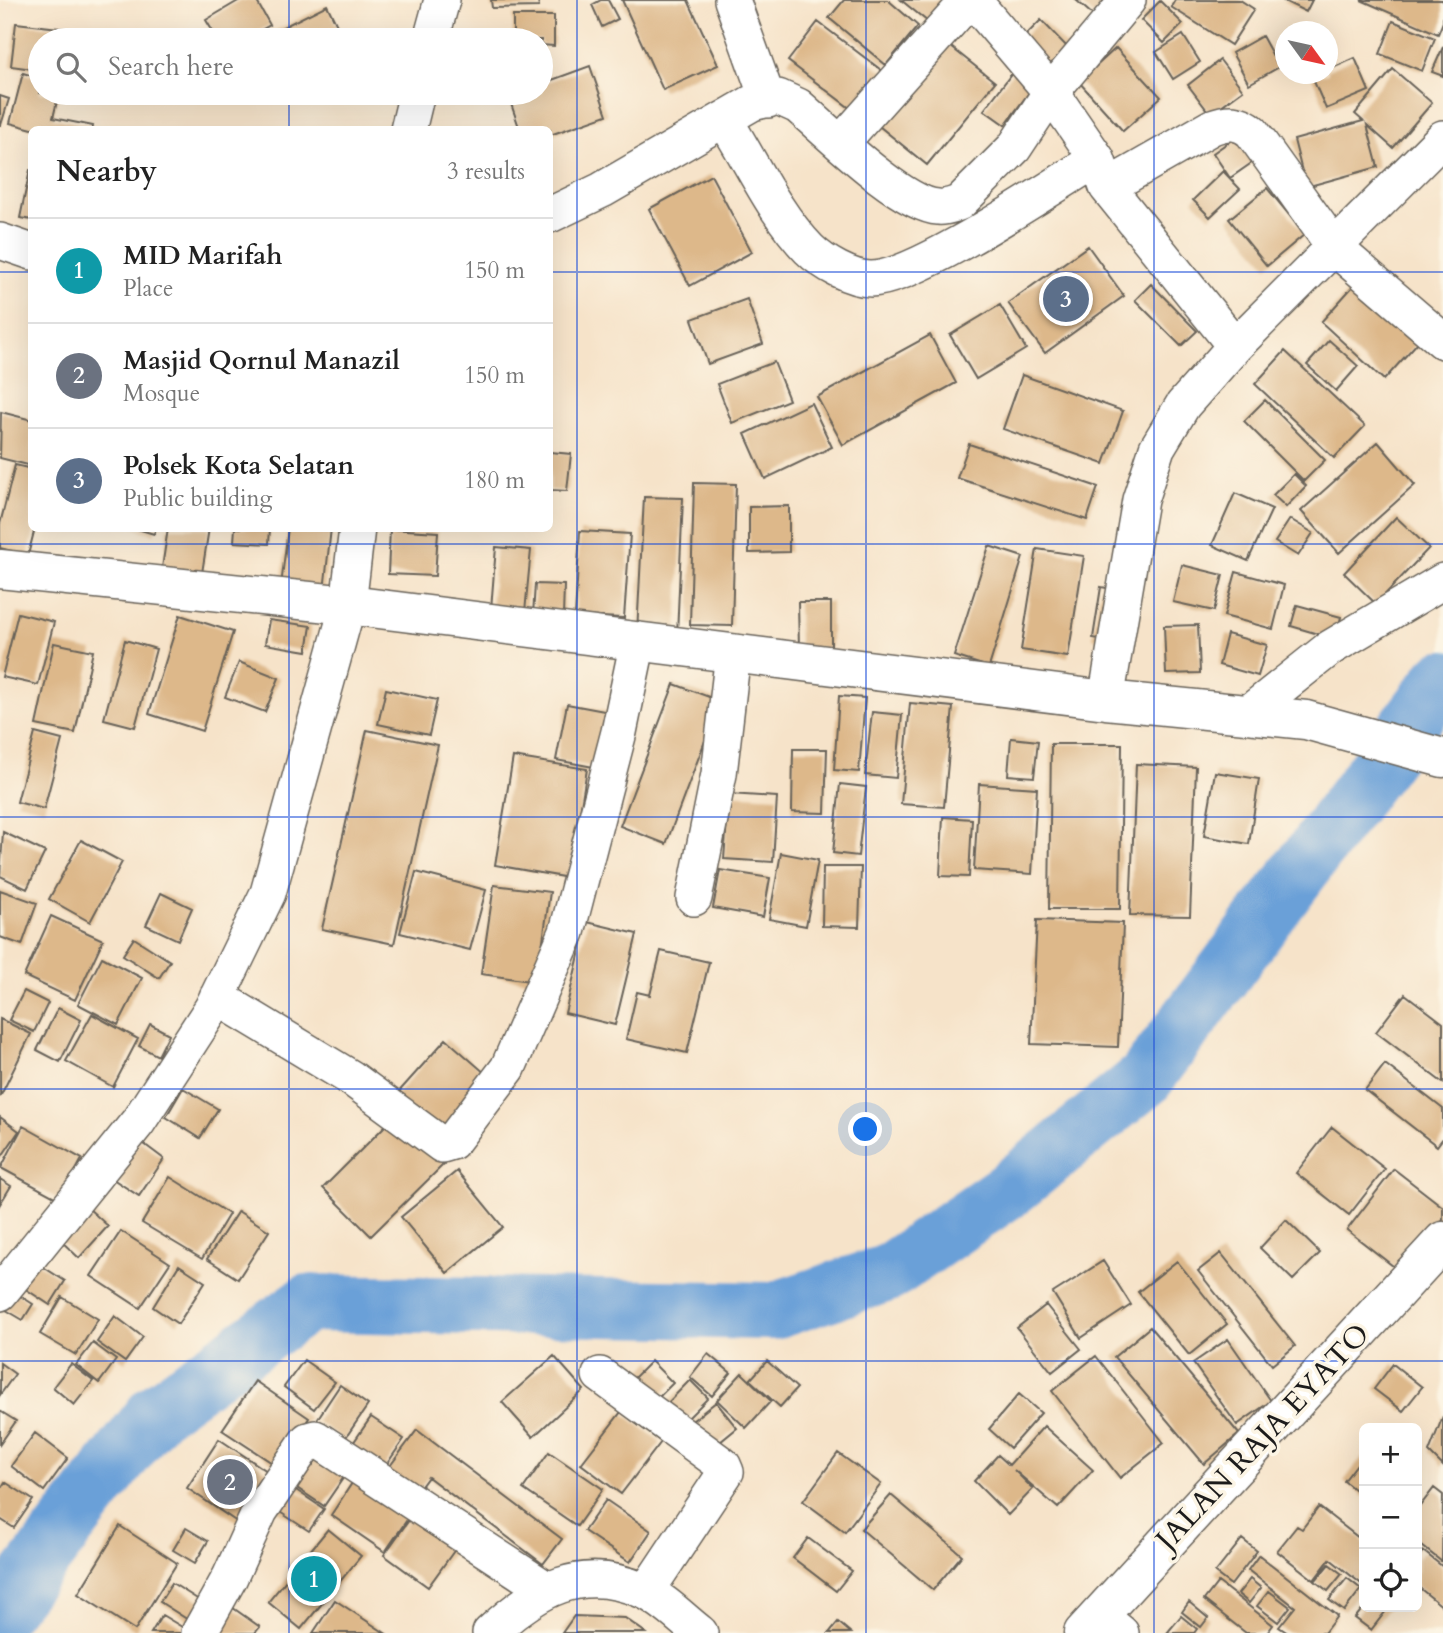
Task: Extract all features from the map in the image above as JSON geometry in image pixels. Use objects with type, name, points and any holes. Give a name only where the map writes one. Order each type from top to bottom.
[{"type":"street","points":[[434,28],[442,0]]},
{"type":"street","points":[[732,0],[768,100]]},
{"type":"street","points":[[841,143],[971,0],[1051,92],[1102,173],[1235,346]]},
{"type":"street","points":[[553,214],[602,190],[752,103],[778,97],[798,106],[906,194],[936,207],[959,203],[1014,148],[1051,92],[1128,0]]},
{"type":"street","points":[[409,126],[414,105]]},
{"type":"street","points":[[724,119],[789,222],[810,250],[838,270],[870,279],[901,272],[1102,173],[1223,123],[1240,123],[1252,132],[1335,248],[1443,341]]},
{"type":"street","points":[[1106,700],[1140,500],[1157,448],[1183,405],[1235,346],[1443,138]]},
{"type":"street","points":[[0,241],[28,251]]},
{"type":"street","points":[[1,1290],[138,1122],[217,997],[268,892],[348,605],[357,532]]},
{"type":"street","points":[[0,569],[348,605],[1106,700],[1306,720],[1442,757]]},
{"type":"street","points":[[1246,715],[1330,648],[1443,581]]},
{"type":"street","points":[[217,997],[351,1078],[438,1143],[446,1147],[452,1142],[508,1068],[567,932],[619,732],[638,641]]},
{"type":"street","points":[[694,898],[719,774],[733,653]]},
{"type":"street","name":"JALAN RAJA EYATO","points":[[1101,1627],[1443,1241]]},
{"type":"street","points":[[600,1375],[723,1465],[726,1472],[646,1592]]},
{"type":"street","points":[[199,1633],[230,1577],[260,1511],[308,1440],[315,1438],[546,1589]]},
{"type":"street","points":[[490,1633],[546,1589],[573,1581],[606,1580],[646,1592],[700,1633]]},
{"type":"building","points":[[240,0],[256,0],[270,25],[265,28],[211,28],[206,20]]},
{"type":"building","points":[[491,0],[538,0],[539,7],[492,8]]},
{"type":"building","points":[[608,0],[618,19],[602,27],[592,5]]},
{"type":"building","points":[[622,0],[688,0],[718,65],[663,90]]},
{"type":"building","points":[[844,0],[888,0],[918,26],[886,65],[829,18]]},
{"type":"building","points":[[901,0],[953,0],[933,26]]},
{"type":"building","points":[[1076,0],[1124,0],[1103,24]]},
{"type":"building","points":[[1175,0],[1240,0],[1254,9],[1231,45],[1171,7]]},
{"type":"building","points":[[1282,0],[1312,0],[1306,12]]},
{"type":"building","points":[[1361,0],[1443,0],[1443,22],[1438,34]]},
{"type":"building","points":[[1160,1],[1183,24],[1164,43],[1141,20]]},
{"type":"building","points":[[327,5],[338,28],[281,28]]},
{"type":"building","points":[[513,16],[554,16],[554,46],[553,28],[513,28]]},
{"type":"building","points":[[1041,20],[1071,51],[1050,72],[1019,42]]},
{"type":"building","points":[[1393,21],[1435,38],[1422,71],[1380,54]]},
{"type":"building","points":[[818,22],[885,73],[855,112],[788,61]]},
{"type":"building","points":[[16,23],[58,28],[28,28],[28,68],[11,66]]},
{"type":"building","points":[[1183,35],[1200,62],[1173,79],[1156,52]]},
{"type":"building","points":[[1262,36],[1275,60],[1275,69],[1249,84],[1232,53]]},
{"type":"building","points":[[946,43],[995,82],[927,165],[879,126]]},
{"type":"building","points":[[1443,47],[1443,76],[1432,72]]},
{"type":"building","points":[[1116,48],[1161,97],[1123,131],[1079,82]]},
{"type":"building","points":[[1355,58],[1369,91],[1326,109],[1315,84],[1338,84],[1338,66]]},
{"type":"building","points":[[1220,60],[1243,90],[1210,114],[1188,85]]},
{"type":"building","points":[[590,66],[607,115],[553,134],[553,126],[519,126],[511,105],[553,105],[553,80]]},
{"type":"building","points":[[1393,69],[1432,103],[1393,148],[1367,125],[1378,167],[1306,187],[1294,140],[1363,121],[1355,114]]},
{"type":"building","points":[[1013,72],[1033,87],[1005,125],[984,110]]},
{"type":"building","points":[[23,73],[28,74],[28,105],[56,105],[53,118],[93,126],[28,128],[10,123]]},
{"type":"building","points":[[0,96],[9,99],[1,125],[0,125]]},
{"type":"building","points":[[1236,137],[1253,162],[1230,178],[1213,153]]},
{"type":"building","points":[[1223,171],[1240,189],[1210,217],[1193,200]]},
{"type":"building","points":[[711,175],[752,252],[690,286],[649,209]]},
{"type":"building","points":[[28,180],[28,219],[20,218]]},
{"type":"building","points":[[1267,188],[1305,234],[1267,266],[1229,219]]},
{"type":"building","points":[[1088,246],[1124,296],[1045,353],[1008,303]]},
{"type":"building","points":[[1356,283],[1419,341],[1384,380],[1321,322]]},
{"type":"building","points":[[1151,284],[1197,331],[1181,346],[1135,300]]},
{"type":"building","points":[[747,299],[763,344],[708,364],[692,319]]},
{"type":"building","points":[[1000,305],[1026,349],[976,379],[950,335]]},
{"type":"building","points":[[930,335],[956,383],[843,445],[817,397]]},
{"type":"building","points":[[1329,340],[1358,366],[1336,391],[1307,365]]},
{"type":"building","points":[[1285,351],[1365,426],[1334,458],[1255,384]]},
{"type":"building","points":[[774,362],[789,400],[732,423],[717,384]]},
{"type":"building","points":[[1022,375],[1123,411],[1104,464],[1003,429]]},
{"type":"building","points":[[1265,400],[1325,460],[1304,481],[1244,421]]},
{"type":"building","points":[[811,403],[832,447],[765,479],[745,434]]},
{"type":"building","points":[[1,412],[28,419],[28,465],[0,458]]},
{"type":"building","points":[[1378,442],[1415,485],[1339,553],[1301,511]]},
{"type":"building","points":[[969,444],[1098,487],[1087,520],[957,478]]},
{"type":"building","points":[[553,452],[571,454],[567,491],[553,490]]},
{"type":"building","points":[[15,465],[28,468],[28,532],[34,532],[28,555],[0,548],[0,524]]},
{"type":"building","points":[[1294,474],[1306,486],[1286,507],[1273,495]]},
{"type":"building","points":[[694,483],[736,484],[732,626],[690,625]]},
{"type":"building","points":[[1235,493],[1272,509],[1248,561],[1212,545]]},
{"type":"building","points":[[644,497],[683,498],[677,635],[637,633]]},
{"type":"building","points":[[789,506],[789,552],[749,553],[749,507]]},
{"type":"building","points":[[1396,517],[1429,548],[1376,604],[1344,573]]},
{"type":"building","points":[[1290,519],[1313,533],[1298,556],[1275,542]]},
{"type":"building","points":[[580,531],[630,534],[624,618],[575,616]]},
{"type":"building","points":[[167,532],[208,532],[202,573],[162,568]]},
{"type":"building","points":[[235,532],[270,532],[269,544],[234,542]]},
{"type":"building","points":[[288,532],[331,532],[324,591],[281,586]]},
{"type":"building","points":[[390,532],[438,532],[435,576],[388,574]]},
{"type":"building","points":[[989,546],[1023,557],[989,667],[954,656]]},
{"type":"building","points":[[496,547],[531,550],[525,612],[491,609]]},
{"type":"building","points":[[1037,549],[1084,556],[1068,657],[1021,650]]},
{"type":"building","points":[[1182,565],[1223,575],[1214,611],[1173,602]]},
{"type":"building","points":[[1236,572],[1284,585],[1273,629],[1224,616]]},
{"type":"building","points":[[535,584],[564,585],[563,617],[533,615]]},
{"type":"building","points":[[1101,587],[1119,590],[1111,641],[1093,638]]},
{"type":"building","points":[[798,602],[831,602],[831,648],[799,648]]},
{"type":"building","points":[[1297,605],[1341,617],[1335,639],[1291,626]]},
{"type":"building","points":[[18,613],[54,622],[38,685],[2,677]]},
{"type":"building","points":[[180,615],[233,632],[202,731],[149,714]]},
{"type":"building","points":[[269,620],[311,626],[307,651],[265,644]]},
{"type":"building","points":[[1198,625],[1200,673],[1166,674],[1164,626]]},
{"type":"building","points":[[1227,634],[1267,645],[1258,676],[1219,665]]},
{"type":"building","points":[[125,640],[156,649],[135,727],[104,719]]},
{"type":"building","points":[[54,643],[93,651],[75,733],[36,725]]},
{"type":"building","points":[[239,662],[279,678],[265,712],[225,697]]},
{"type":"building","points":[[674,684],[720,701],[666,844],[620,826]]},
{"type":"building","points":[[386,689],[437,700],[429,735],[378,724]]},
{"type":"building","points":[[839,696],[865,698],[859,772],[834,770]]},
{"type":"building","points":[[910,703],[953,707],[944,807],[901,804]]},
{"type":"building","points":[[567,704],[615,713],[604,769],[556,760]]},
{"type":"building","points":[[872,712],[902,715],[896,778],[865,775]]},
{"type":"building","points":[[367,730],[438,745],[394,944],[322,929]]},
{"type":"building","points":[[35,733],[62,740],[44,809],[17,802]]},
{"type":"building","points":[[1011,738],[1038,741],[1034,777],[1008,775]]},
{"type":"building","points":[[1051,744],[1122,744],[1120,909],[1049,909]]},
{"type":"building","points":[[793,749],[827,749],[825,813],[792,812]]},
{"type":"building","points":[[513,757],[587,769],[569,878],[495,865]]},
{"type":"building","points":[[1136,764],[1196,767],[1190,916],[1130,915]]},
{"type":"building","points":[[1215,772],[1259,779],[1249,844],[1204,836]]},
{"type":"building","points":[[840,784],[866,787],[858,856],[833,853]]},
{"type":"building","points":[[979,784],[1037,788],[1032,874],[974,870]]},
{"type":"building","points":[[729,794],[777,797],[773,862],[724,859]]},
{"type":"building","points":[[943,817],[972,819],[969,877],[940,876]]},
{"type":"building","points":[[3,832],[45,852],[27,889],[0,876]]},
{"type":"building","points":[[81,840],[122,862],[90,922],[49,899]]},
{"type":"building","points":[[781,853],[818,860],[806,926],[769,919]]},
{"type":"building","points":[[823,867],[861,867],[859,927],[822,926]]},
{"type":"building","points":[[720,870],[770,878],[763,917],[713,908]]},
{"type":"building","points":[[416,872],[486,890],[470,950],[400,933]]},
{"type":"building","points":[[494,885],[550,892],[537,982],[481,974]]},
{"type":"building","points":[[0,890],[37,903],[22,945],[0,937]]},
{"type":"building","points":[[161,893],[192,908],[178,940],[146,925]]},
{"type":"building","points":[[51,916],[103,940],[75,1000],[24,976]]},
{"type":"building","points":[[1037,920],[1123,923],[1118,1047],[1031,1044]]},
{"type":"building","points":[[587,922],[637,934],[615,1025],[565,1013]]},
{"type":"building","points":[[134,938],[170,961],[159,978],[123,955]]},
{"type":"building","points":[[661,951],[709,962],[687,1053],[626,1039],[637,992],[650,995]]},
{"type":"building","points":[[102,957],[142,978],[118,1025],[78,1004]]},
{"type":"building","points":[[24,991],[48,1003],[34,1032],[9,1020]]},
{"type":"building","points":[[1405,994],[1443,1023],[1443,1083],[1376,1032]]},
{"type":"building","points":[[58,1008],[81,1020],[60,1062],[37,1050]]},
{"type":"building","points":[[92,1014],[138,1039],[113,1087],[66,1061]]},
{"type":"building","points":[[0,1019],[31,1034],[0,1097]]},
{"type":"building","points":[[150,1024],[169,1034],[158,1056],[139,1046]]},
{"type":"building","points":[[446,1039],[494,1081],[443,1139],[395,1096]]},
{"type":"building","points":[[1385,1064],[1443,1109],[1443,1138],[1437,1146],[1365,1090]]},
{"type":"building","points":[[183,1088],[218,1109],[200,1138],[166,1117]]},
{"type":"building","points":[[397,1114],[445,1163],[371,1236],[323,1188]]},
{"type":"building","points":[[0,1117],[19,1131],[0,1159]]},
{"type":"building","points":[[23,1126],[82,1159],[60,1200],[1,1168]]},
{"type":"building","points":[[1332,1127],[1385,1169],[1349,1215],[1296,1173]]},
{"type":"building","points":[[140,1141],[164,1159],[139,1196],[113,1179]]},
{"type":"building","points":[[1394,1169],[1443,1207],[1443,1220],[1402,1273],[1347,1230]]},
{"type":"building","points":[[457,1171],[503,1227],[447,1273],[401,1217]]},
{"type":"building","points":[[170,1177],[229,1214],[202,1259],[142,1223]]},
{"type":"building","points":[[0,1179],[11,1186],[0,1204]]},
{"type":"building","points":[[88,1208],[108,1226],[79,1258],[59,1239]]},
{"type":"building","points":[[238,1211],[269,1231],[238,1279],[207,1259]]},
{"type":"building","points":[[1286,1220],[1320,1253],[1293,1280],[1260,1248]]},
{"type":"building","points":[[121,1231],[170,1263],[140,1308],[91,1276]]},
{"type":"building","points":[[1221,1253],[1295,1346],[1272,1365],[1198,1271]]},
{"type":"building","points":[[34,1261],[65,1281],[50,1305],[18,1284]]},
{"type":"building","points":[[1103,1261],[1131,1305],[1081,1338],[1053,1293]]},
{"type":"building","points":[[1177,1261],[1227,1324],[1189,1355],[1138,1292]]},
{"type":"building","points":[[179,1265],[205,1282],[178,1324],[153,1307]]},
{"type":"building","points":[[11,1290],[33,1304],[23,1320],[1,1307]]},
{"type":"building","points":[[62,1297],[98,1319],[76,1355],[40,1334]]},
{"type":"building","points":[[1046,1305],[1081,1349],[1052,1372],[1017,1328]]},
{"type":"building","points":[[115,1316],[143,1337],[125,1362],[97,1342]]},
{"type":"building","points":[[1150,1327],[1239,1434],[1204,1464],[1114,1357]]},
{"type":"building","points":[[1228,1339],[1271,1401],[1237,1425],[1193,1363]]},
{"type":"building","points":[[93,1343],[116,1360],[99,1383],[76,1365]]},
{"type":"building","points":[[708,1354],[731,1373],[712,1396],[690,1377]]},
{"type":"building","points":[[554,1356],[584,1390],[533,1437],[502,1402]]},
{"type":"building","points":[[1096,1356],[1164,1443],[1120,1478],[1052,1391]]},
{"type":"building","points":[[304,1360],[335,1382],[314,1409],[284,1387]]},
{"type":"building","points":[[651,1361],[673,1383],[651,1405],[629,1383]]},
{"type":"building","points":[[767,1361],[797,1388],[780,1407],[750,1380]]},
{"type":"building","points":[[0,1363],[15,1374],[0,1395]]},
{"type":"building","points":[[71,1364],[93,1381],[74,1405],[53,1387]]},
{"type":"building","points":[[1393,1364],[1422,1387],[1403,1411],[1374,1389]]},
{"type":"building","points":[[742,1373],[771,1401],[746,1428],[717,1400]]},
{"type":"building","points":[[690,1380],[708,1398],[677,1429],[659,1412]]},
{"type":"building","points":[[255,1381],[309,1418],[277,1466],[222,1430]]},
{"type":"building","points":[[340,1385],[368,1405],[344,1440],[316,1421]]},
{"type":"building","points":[[1019,1394],[1041,1413],[1010,1448],[989,1429]]},
{"type":"building","points":[[716,1402],[737,1428],[709,1451],[687,1425]]},
{"type":"building","points":[[0,1411],[16,1421],[0,1444]]},
{"type":"building","points":[[621,1412],[661,1442],[621,1494],[581,1464]]},
{"type":"building","points":[[1443,1416],[1443,1466],[1429,1452]]},
{"type":"building","points":[[371,1417],[404,1439],[380,1474],[347,1452]]},
{"type":"building","points":[[1044,1426],[1093,1470],[1058,1508],[1014,1470],[1033,1489],[1008,1515],[974,1481],[998,1455],[1009,1465]]},
{"type":"building","points":[[417,1430],[562,1539],[543,1564],[428,1477],[413,1497],[384,1474]]},
{"type":"building","points":[[35,1433],[68,1458],[44,1491],[11,1466]]},
{"type":"building","points":[[219,1439],[273,1475],[240,1524],[187,1488]]},
{"type":"building","points":[[315,1443],[350,1468],[324,1506],[288,1482]]},
{"type":"building","points":[[549,1452],[603,1489],[577,1526],[523,1489]]},
{"type":"building","points":[[838,1453],[881,1484],[845,1532],[803,1501]]},
{"type":"building","points":[[1359,1462],[1359,1493],[1344,1481]]},
{"type":"building","points":[[358,1474],[413,1511],[385,1552],[331,1515]]},
{"type":"building","points":[[5,1482],[33,1500],[14,1528],[0,1519],[0,1490]]},
{"type":"building","points":[[287,1484],[324,1509],[309,1531],[272,1507]]},
{"type":"building","points":[[1434,1488],[1443,1495],[1442,1562],[1422,1546],[1422,1504]]},
{"type":"building","points":[[891,1495],[962,1555],[933,1590],[861,1529]]},
{"type":"building","points":[[606,1500],[651,1531],[630,1562],[584,1531]]},
{"type":"building","points":[[1319,1507],[1359,1538],[1359,1582],[1330,1559],[1314,1580],[1277,1551],[1297,1526],[1302,1529]]},
{"type":"building","points":[[412,1516],[456,1548],[428,1587],[384,1555]]},
{"type":"building","points":[[120,1526],[177,1563],[135,1630],[78,1594]]},
{"type":"building","points":[[186,1528],[208,1541],[195,1563],[173,1550]]},
{"type":"building","points":[[328,1529],[361,1556],[301,1629],[268,1602]]},
{"type":"building","points":[[808,1538],[852,1571],[836,1591],[793,1558]]},
{"type":"building","points":[[1242,1539],[1257,1551],[1231,1585],[1215,1573]]},
{"type":"building","points":[[1422,1552],[1443,1567],[1443,1607],[1422,1590]]},
{"type":"building","points":[[1259,1555],[1337,1616],[1324,1633],[1288,1633],[1279,1627],[1295,1607],[1248,1570]]},
{"type":"building","points":[[1329,1564],[1342,1574],[1328,1591],[1315,1581]]},
{"type":"building","points":[[1347,1578],[1359,1587],[1359,1592],[1344,1611],[1329,1600]]},
{"type":"building","points":[[1250,1579],[1261,1588],[1249,1603],[1238,1594]]},
{"type":"building","points":[[1218,1582],[1273,1625],[1267,1633],[1246,1633],[1204,1600]]},
{"type":"building","points":[[172,1583],[202,1602],[190,1621],[160,1602]]},
{"type":"building","points":[[1269,1591],[1290,1607],[1278,1622],[1257,1606]]},
{"type":"building","points":[[335,1600],[385,1633],[313,1633]]},
{"type":"building","points":[[1189,1602],[1208,1618],[1201,1627],[1182,1612]]},
{"type":"building","points":[[226,1603],[260,1627],[255,1633],[206,1633]]},
{"type":"building","points":[[1360,1612],[1385,1612],[1371,1630],[1355,1618]]},
{"type":"building","points":[[162,1615],[187,1630],[185,1633],[151,1633]]},
{"type":"building","points":[[574,1616],[625,1618],[646,1633],[562,1633]]},
{"type":"building","points":[[1181,1616],[1197,1629],[1194,1633],[1167,1633]]},
{"type":"building","points":[[838,1622],[851,1633],[829,1633]]},
{"type":"waterway","points":[[0,1613],[155,1413],[308,1303],[773,1311],[888,1273],[1011,1188],[1145,1079],[1443,679]]},
{"type":"place","name":"Polsek Kota Selatan","points":[[1066,299]]},
{"type":"place","name":"Masjid Qornul Manazil","points":[[230,1482]]},
{"type":"place","name":"MID Marifah","points":[[314,1579]]}]
